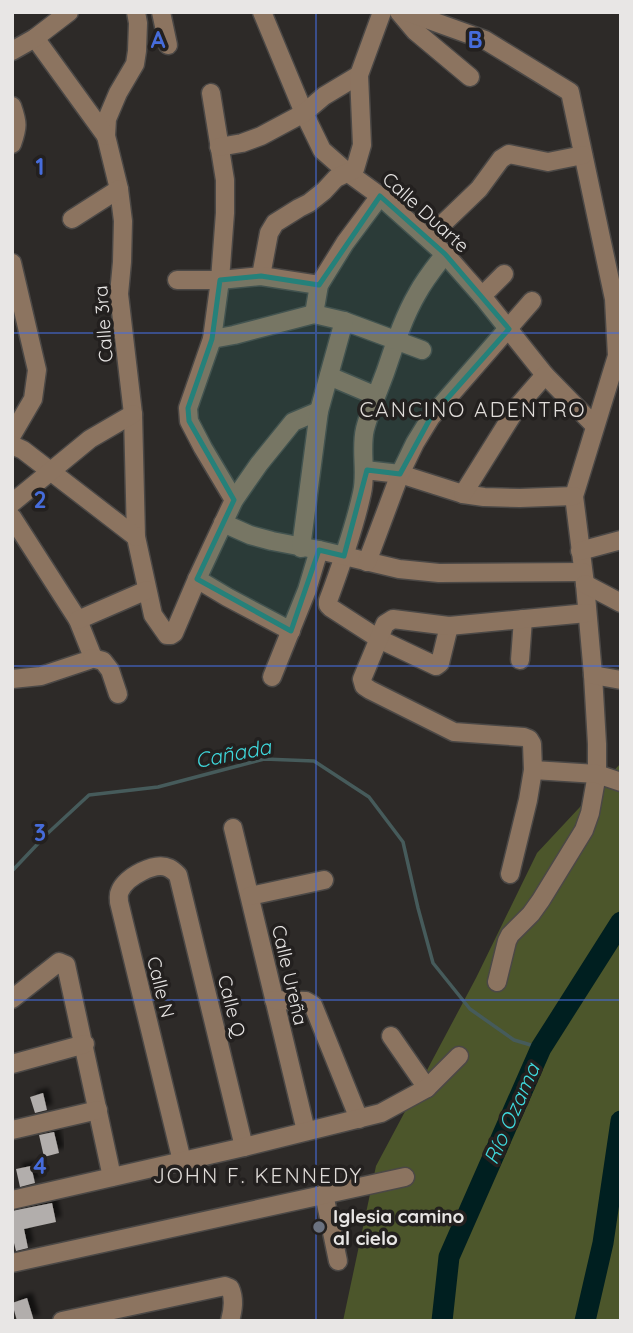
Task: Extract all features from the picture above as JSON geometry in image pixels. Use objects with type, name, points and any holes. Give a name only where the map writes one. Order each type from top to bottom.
[{"type":"street","points":[[12,51],[35,38],[69,12]]},
{"type":"street","name":"Calle 3ra","points":[[136,12],[138,23],[135,64],[107,119],[106,136],[119,189],[123,220],[119,294],[133,414],[136,537],[153,615],[167,635],[174,633],[197,579]]},
{"type":"street","points":[[161,12],[168,45]]},
{"type":"street","name":"Calle Duarte","points":[[262,12],[322,150],[380,196],[445,254],[545,374],[595,426]]},
{"type":"street","points":[[261,276],[269,233],[275,223],[309,203],[336,178],[355,169],[362,145],[359,75],[382,12]]},
{"type":"street","points":[[399,12],[415,31],[470,77]]},
{"type":"street","points":[[407,12],[485,40],[570,92],[614,299],[617,356],[574,496],[593,675],[597,774],[584,830],[541,900],[510,935],[497,982]]},
{"type":"street","points":[[35,38],[106,136]]},
{"type":"street","points":[[219,147],[261,136],[304,113],[324,96],[359,75]]},
{"type":"street","points":[[211,93],[225,180],[225,213],[212,339],[188,408],[189,421],[234,500]]},
{"type":"street","points":[[12,106],[18,121],[12,144]]},
{"type":"street","points":[[428,239],[479,189],[505,156],[548,162],[583,155]]},
{"type":"street","points":[[72,219],[119,189]]},
{"type":"street","points":[[314,314],[319,285],[345,243],[380,196]]},
{"type":"street","points":[[445,254],[416,295],[376,396],[363,443],[365,470],[362,496],[328,605],[379,639],[436,666],[440,663],[449,626]]},
{"type":"street","points":[[12,263],[20,332],[37,370],[33,398],[12,435]]},
{"type":"street","points":[[482,296],[504,274]]},
{"type":"street","points":[[177,280],[261,276],[319,285]]},
{"type":"street","points":[[367,562],[400,474],[431,417],[532,301]]},
{"type":"street","points":[[212,339],[314,314],[344,321],[422,350]]},
{"type":"street","points":[[272,677],[307,590],[319,411],[344,321]]},
{"type":"street","points":[[463,494],[518,406],[545,374]]},
{"type":"street","points":[[329,376],[376,396]]},
{"type":"street","points":[[291,631],[197,579],[234,500],[259,464],[293,422],[319,411]]},
{"type":"street","points":[[12,503],[90,439],[133,414]]},
{"type":"street","points":[[12,444],[136,537]]},
{"type":"street","points":[[365,470],[400,474],[463,494],[484,497],[574,496]]},
{"type":"street","points":[[12,517],[78,620],[92,657]]},
{"type":"street","points":[[223,523],[250,535],[399,569],[584,578],[621,603]]},
{"type":"street","points":[[580,551],[621,540]]},
{"type":"street","points":[[78,620],[148,590]]},
{"type":"street","points":[[510,874],[533,770],[532,744],[529,739],[454,732],[370,690],[364,686],[362,679],[385,624],[393,619],[449,626],[587,613]]},
{"type":"street","points":[[520,660],[523,619]]},
{"type":"street","points":[[12,679],[41,676],[92,657]]},
{"type":"street","points":[[92,657],[103,660],[110,670],[118,694]]},
{"type":"street","points":[[593,675],[621,680]]},
{"type":"street","points":[[533,770],[597,774],[621,782]]},
{"type":"street","name":"Calle Ureña","points":[[233,828],[306,1131]]},
{"type":"street","name":"Calle N","points":[[178,875],[166,866],[146,869],[122,887],[119,902],[182,1161]]},
{"type":"street","name":"Calle Q","points":[[178,875],[244,1147]]},
{"type":"street","points":[[250,896],[324,880]]},
{"type":"street","points":[[12,999],[59,962],[66,965],[112,1177]]},
{"type":"street","points":[[274,1000],[306,1001],[313,1005],[359,1119]]},
{"type":"street","points":[[391,1036],[427,1088]]},
{"type":"street","points":[[12,1064],[85,1044]]},
{"type":"street","points":[[12,1200],[244,1147],[381,1112],[427,1088],[459,1056]]},
{"type":"street","points":[[12,1130],[98,1110]]},
{"type":"street","points":[[12,1263],[405,1177]]},
{"type":"street","points":[[324,1194],[338,1261]]},
{"type":"street","points":[[62,1321],[225,1286],[230,1289],[233,1301],[230,1321]]},
{"type":"highlighted area","points":[[380,196],[445,254],[509,329],[431,417],[400,474],[367,470],[344,556],[319,550],[291,631],[197,579],[234,500],[189,421],[188,408],[212,339],[220,280],[261,276],[319,285]]},
{"type":"green space","points":[[621,763],[621,1321],[343,1321],[376,1166],[476,978],[537,853]]},
{"type":"building","points":[[43,1093],[47,1110],[35,1113],[30,1097]]},
{"type":"building","points":[[54,1132],[59,1153],[44,1157],[39,1135]]},
{"type":"building","points":[[31,1166],[35,1183],[20,1187],[16,1169]]},
{"type":"building","points":[[52,1203],[56,1222],[24,1229],[28,1248],[16,1251],[12,1235],[12,1211]]},
{"type":"building","points":[[27,1298],[34,1321],[17,1321],[12,1303]]},
{"type":"waterway","name":"Cañada","points":[[12,871],[89,795],[158,787],[264,759],[314,761],[369,797],[403,842],[433,963],[470,1009],[514,1040],[541,1048]]},
{"type":"waterway","name":"Río Ozama","points":[[442,1321],[449,1257],[541,1048],[621,922]]},
{"type":"waterway","points":[[585,1321],[603,1243],[621,1121]]},
{"type":"place","name":"Iglesia camino al cielo","points":[[319,1227]]},
{"type":"district","name":"CANCINO ADENTRO","points":[[473,410]]},
{"type":"district","name":"JOHN F. KENNEDY","points":[[258,1176]]}]
